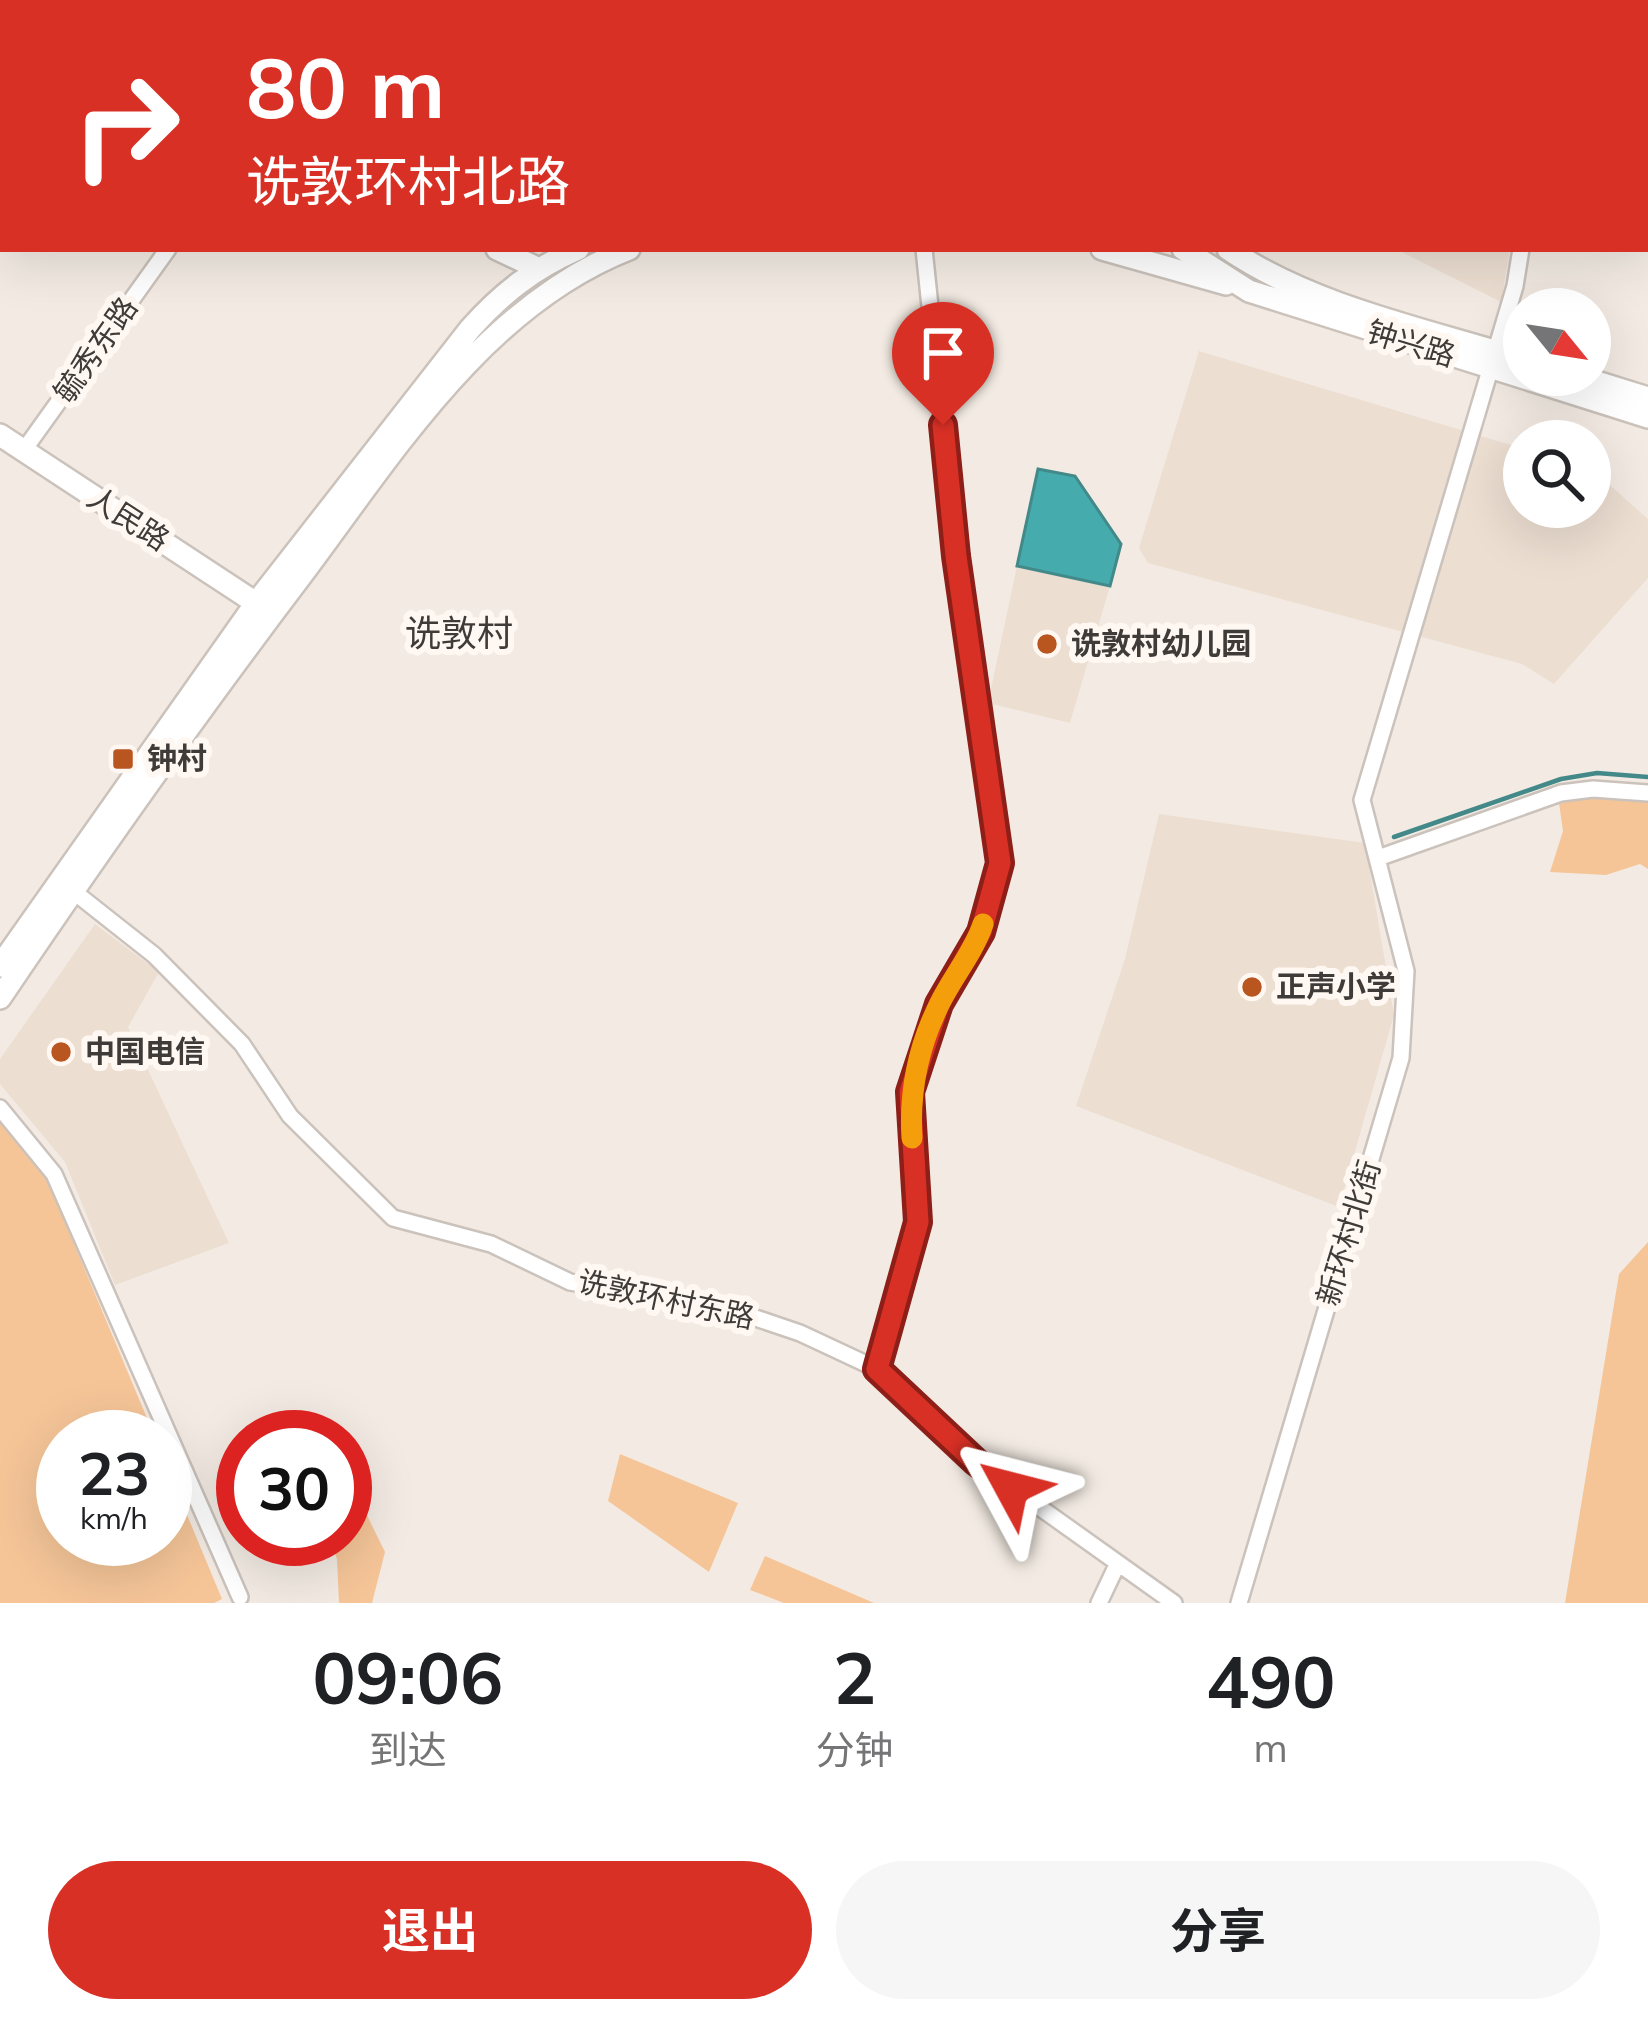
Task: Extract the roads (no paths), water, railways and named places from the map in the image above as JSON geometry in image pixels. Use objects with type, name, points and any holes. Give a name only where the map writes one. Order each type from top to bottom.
[{"type":"main road","points":[[503,252],[537,268]]},
{"type":"main road","points":[[519,252],[537,268]]},
{"type":"main road","points":[[0,966],[256,603],[470,329],[503,293],[537,268],[572,252]]},
{"type":"main road","points":[[0,998],[226,674],[395,452],[504,326],[555,284],[623,252]]},
{"type":"main road","points":[[1118,252],[1254,281]]},
{"type":"main road","name":"钟兴路","points":[[1187,252],[1254,281],[1494,360],[1648,417]]},
{"type":"main road","name":"钟兴路","points":[[1230,252],[1254,281]]},
{"type":"main road","name":"钟兴路","points":[[1494,360],[1503,360]]},
{"type":"main road","points":[[1611,386],[1648,398]]},
{"type":"main road","name":"人民路","points":[[0,435],[256,603]]},
{"type":"street","name":"毓秀东路","points":[[24,450],[166,252]]},
{"type":"street","points":[[877,1369],[918,1222],[910,1092],[939,1004],[981,932],[1000,863],[956,556],[925,252]]},
{"type":"street","name":"新环村北街","points":[[1239,1603],[1401,1058],[1406,971],[1362,800],[1494,360],[1520,252]]},
{"type":"street","points":[[537,268],[555,284]]},
{"type":"street","points":[[1378,857],[1561,793],[1593,789],[1648,793]]},
{"type":"street","name":"诜敦环村东路","points":[[73,891],[154,955],[227,1029],[290,1116],[393,1218],[491,1244],[570,1282],[735,1311],[800,1333],[877,1369],[976,1462],[1174,1603]]},
{"type":"street","points":[[0,1108],[54,1174],[240,1597]]},
{"type":"street","points":[[1099,1603],[1117,1564]]},
{"type":"water","points":[[1038,469],[1075,476],[1121,544],[1110,586],[1017,566]]},
{"type":"waterway","points":[[1394,837],[1561,779],[1597,773],[1648,777]]},
{"type":"place","name":"诜敦村幼儿园","points":[[1047,644]]},
{"type":"place","name":"钟村","points":[[123,759]]},
{"type":"place","name":"正声小学","points":[[1252,987]]},
{"type":"place","name":"中国电信","points":[[61,1052]]},
{"type":"district","name":"诜敦村","points":[[459,633]]}]
